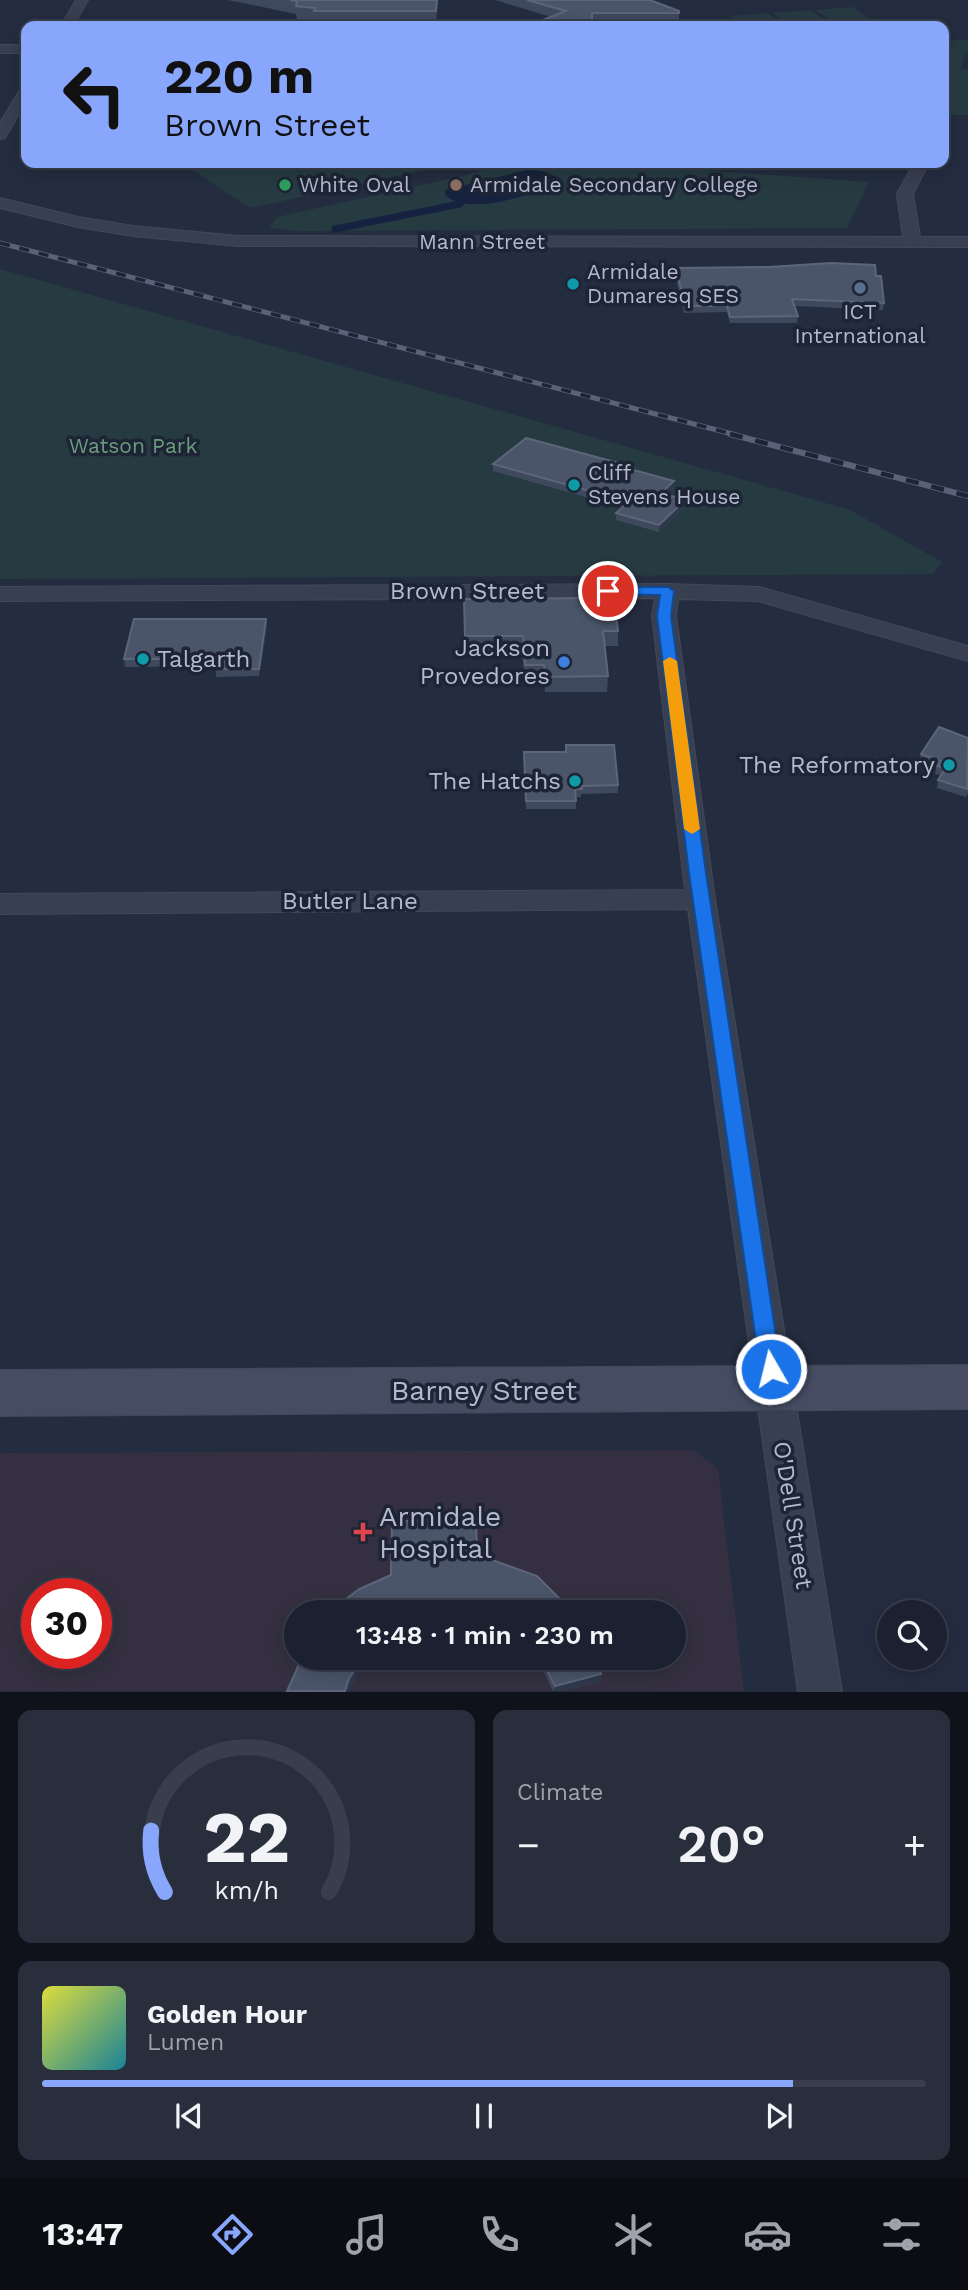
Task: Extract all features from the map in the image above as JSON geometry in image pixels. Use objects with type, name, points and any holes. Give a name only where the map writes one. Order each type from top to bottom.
[{"type":"street","points":[[70,21],[82,0]]},
{"type":"street","points":[[0,49],[21,48]]},
{"type":"street","points":[[0,135],[21,99]]},
{"type":"street","points":[[912,242],[905,194],[918,168]]},
{"type":"street","name":"Mann Street","points":[[0,203],[78,222],[133,231],[238,241],[968,242]]},
{"type":"street","name":"Brown Street","points":[[0,593],[668,591],[759,594],[968,654]]},
{"type":"street","name":"O'Dell Street","points":[[668,591],[664,616],[701,899],[820,1692]]},
{"type":"street","name":"Butler Lane","points":[[0,904],[701,899]]},
{"type":"street","name":"Barney Street","points":[[0,1393],[968,1387]]},
{"type":"shaded area","name":"Armidale Hospital","points":[[694,1450],[718,1469],[744,1691],[0,1691],[0,1453]]},
{"type":"green space","points":[[852,7],[873,21],[832,21],[815,10]]},
{"type":"green space","points":[[810,10],[826,21],[784,21],[773,13]]},
{"type":"green space","points":[[767,13],[778,21],[736,21],[730,16]]},
{"type":"green space","points":[[954,40],[968,40],[968,52],[965,53],[961,69],[968,70],[968,115],[949,115],[949,45]]},
{"type":"green space","name":"White Oval","points":[[190,168],[433,168],[250,208]]},
{"type":"green space","points":[[490,168],[673,168],[869,182],[847,228],[301,231],[269,228],[277,217]]},
{"type":"green space","name":"Watson Park","points":[[0,269],[850,510],[942,562],[932,574],[0,579]]},
{"type":"water","points":[[527,170],[541,171],[560,178],[520,197],[486,204],[456,201],[445,195],[445,190]]},
{"type":"building","points":[[290,0],[437,0],[436,11],[314,11],[315,8],[296,6],[297,1]]},
{"type":"building","points":[[527,0],[650,0],[679,13],[592,13],[592,21],[540,21],[566,11]]},
{"type":"building","points":[[831,263],[875,265],[876,276],[881,276],[884,303],[792,299],[798,316],[730,317],[727,306],[685,306],[676,268],[769,267]]},
{"type":"building","points":[[526,438],[674,481],[661,493],[685,500],[659,525],[616,513],[629,502],[493,464]]},
{"type":"building","name":"Jackson Provedores","points":[[598,598],[599,605],[615,605],[618,631],[603,631],[608,676],[545,677],[544,665],[525,665],[523,636],[465,636],[464,599]]},
{"type":"building","points":[[134,619],[266,619],[259,669],[215,669],[217,659],[124,659]]},
{"type":"building","name":"The Reformatory","points":[[939,727],[968,738],[967,789],[938,780],[946,768],[937,766],[941,761],[921,754]]},
{"type":"building","name":"The Hatchs","points":[[566,745],[614,745],[618,785],[582,786],[582,789],[575,789],[576,801],[526,801],[524,752],[566,752]]},
{"type":"building","points":[[475,1517],[478,1555],[537,1576],[561,1600],[345,1600],[359,1589],[391,1575],[392,1522]]},
{"type":"building","points":[[297,1670],[354,1670],[345,1691],[287,1691]]},
{"type":"building","points":[[547,1670],[600,1670],[601,1674],[555,1686]]},
{"type":"waterway","points":[[335,229],[460,204]]},
{"type":"railway","points":[[0,243],[736,435]]},
{"type":"railway","points":[[730,434],[968,496]]},
{"type":"slow traffic","points":[[670,661],[692,829]]},
{"type":"place","name":"White Oval","points":[[285,185]]},
{"type":"place","name":"Armidale Secondary College","points":[[456,185]]},
{"type":"place","name":"Armidale Dumaresq SES","points":[[573,284]]},
{"type":"place","name":"ICT International","points":[[860,288]]},
{"type":"place","name":"Cliff Stevens House","points":[[574,485]]},
{"type":"place","name":"Talgarth","points":[[143,659]]},
{"type":"place","name":"Jackson Provedores","points":[[564,662]]},
{"type":"place","name":"The Reformatory","points":[[949,765]]},
{"type":"place","name":"The Hatchs","points":[[575,781]]},
{"type":"place","name":"Armidale Hospital","points":[[363,1532]]},
{"type":"route","points":[[608,591],[668,591],[664,616],[698,873],[771,1369]]}]
